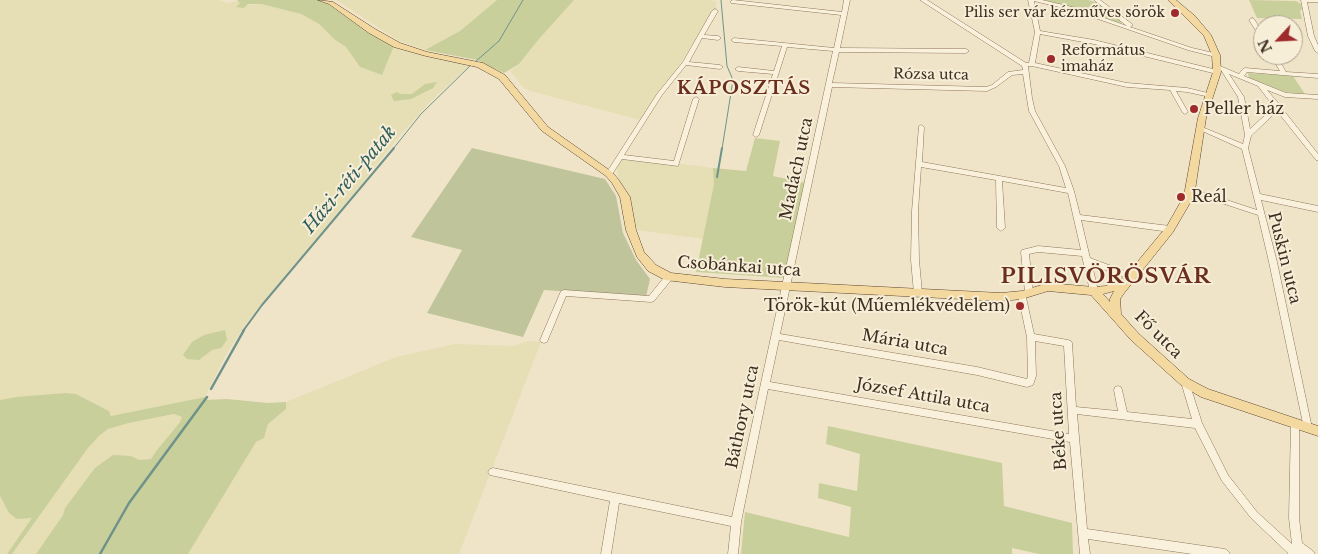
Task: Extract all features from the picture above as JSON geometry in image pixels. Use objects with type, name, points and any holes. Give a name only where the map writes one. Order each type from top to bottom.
[{"type":"main road","name":"Csobánkai utca","points":[[322,0],[330,3],[372,32],[397,45],[426,54],[470,62],[494,72],[508,84],[545,129],[609,174],[624,197],[632,236],[640,254],[652,268],[670,277],[697,281],[1001,297],[1026,294],[1054,287],[1096,292]]},
{"type":"main road","points":[[1096,292],[1115,299],[1129,278],[1170,229],[1190,190],[1200,128],[1219,70],[1212,42],[1203,30],[1172,0]]},
{"type":"main road","points":[[1096,292],[1112,289],[1129,278]]},
{"type":"main road","points":[[1096,292],[1116,314]]},
{"type":"main road","name":"Fő utca","points":[[1115,299],[1116,314],[1135,337],[1185,382],[1206,393],[1313,430]]},
{"type":"street","name":"Madách utca","points":[[786,286],[830,85],[846,0]]},
{"type":"street","points":[[922,0],[1028,67],[1127,85],[1210,95]]},
{"type":"street","points":[[1031,0],[1038,32],[1028,67],[1032,111],[1062,166],[1071,191],[1096,292]]},
{"type":"street","points":[[1035,0],[1074,9],[1190,49],[1216,55]]},
{"type":"street","points":[[1096,0],[1135,29]]},
{"type":"street","points":[[1318,0],[1305,0],[1310,36],[1318,51]]},
{"type":"street","points":[[733,2],[844,14]]},
{"type":"street","points":[[609,174],[660,94],[685,63],[715,11]]},
{"type":"street","points":[[1038,32],[1094,42],[1219,70],[1240,76],[1285,95],[1318,97]]},
{"type":"street","points":[[700,36],[718,38]]},
{"type":"street","points":[[734,40],[837,50],[966,51]]},
{"type":"street","points":[[756,135],[785,45]]},
{"type":"street","points":[[685,63],[720,67]]},
{"type":"street","points":[[1279,65],[1284,73]]},
{"type":"street","name":"Rózsa utca","points":[[830,85],[987,89],[994,86],[1010,73],[1028,67]]},
{"type":"street","points":[[738,70],[776,73]]},
{"type":"street","points":[[1219,70],[1241,97],[1248,135]]},
{"type":"street","points":[[1240,76],[1245,70],[1318,76]]},
{"type":"street","points":[[1260,84],[1318,158]]},
{"type":"street","points":[[1172,89],[1185,112]]},
{"type":"street","points":[[1279,106],[1277,100],[1285,95]]},
{"type":"street","points":[[620,157],[676,164],[696,99]]},
{"type":"street","points":[[1248,135],[1279,106]]},
{"type":"street","points":[[918,293],[915,260],[915,211],[920,127]]},
{"type":"street","points":[[1200,128],[1245,148]]},
{"type":"street","name":"Puskin utca","points":[[1248,135],[1245,148],[1259,213],[1273,262],[1313,430]]},
{"type":"street","points":[[919,164],[1071,191]]},
{"type":"street","points":[[1000,178],[1001,228]]},
{"type":"street","points":[[1190,190],[1259,213]]},
{"type":"street","points":[[1256,196],[1318,209]]},
{"type":"street","points":[[1077,218],[1170,229]]},
{"type":"street","points":[[1031,337],[1026,294],[1025,252],[1038,249],[1086,257],[1129,278]]},
{"type":"street","points":[[544,340],[564,293],[651,299],[670,277]]},
{"type":"street","name":"Báthory utca","points":[[733,554],[736,522],[786,286]]},
{"type":"street","name":"Mária utca","points":[[774,336],[976,371],[1027,383],[1030,382],[1031,337]]},
{"type":"street","name":"Béke utca","points":[[1031,337],[1068,343],[1074,439],[1085,554]]},
{"type":"street","points":[[1185,382],[1198,424],[1231,488],[1254,515],[1295,552],[1310,554]]},
{"type":"street","name":"József Attila utca","points":[[766,385],[1074,439]]},
{"type":"street","points":[[1118,390],[1123,416]]},
{"type":"street","points":[[1072,410],[1198,424]]},
{"type":"street","points":[[1295,424],[1295,552]]},
{"type":"street","points":[[494,472],[736,522]]},
{"type":"street","points":[[606,554],[615,498]]},
{"type":"street","points":[[1083,533],[1200,552],[1225,554]]},
{"type":"shaded area","points":[[0,0],[219,0],[229,3],[241,2],[236,6],[261,4],[301,14],[319,24],[334,39],[346,47],[360,67],[382,75],[394,46],[437,58],[471,64],[432,100],[396,140],[262,303],[224,358],[205,397],[111,416],[109,411],[76,394],[65,393],[0,400]]},
{"type":"shaded area","points":[[336,0],[497,0],[460,31],[425,50],[399,41]]},
{"type":"shaded area","points":[[574,0],[710,0],[716,1],[716,7],[644,121],[530,91],[524,88],[510,71],[519,64]]},
{"type":"shaded area","points":[[621,156],[713,168],[714,184],[703,239],[637,230],[628,196],[618,178],[617,168]]},
{"type":"shaded area","points":[[528,341],[541,342],[459,554],[188,554],[256,442],[264,438],[268,424],[286,409],[286,402],[396,357],[455,344],[514,346]]},
{"type":"shaded area","points":[[174,414],[182,417],[180,422],[152,459],[139,460],[131,456],[65,508],[63,515],[36,554],[12,554],[88,448],[99,436],[108,429]]},
{"type":"shaded area","points":[[0,496],[9,513],[33,518],[7,554],[0,554]]},
{"type":"green space","points":[[237,0],[317,0],[328,4],[369,33],[394,46],[382,75],[360,67],[346,47],[334,39],[319,24],[301,14],[261,4],[248,4],[244,8],[236,7],[240,3]]},
{"type":"green space","points":[[497,0],[574,0],[519,64],[504,73],[477,60],[425,50],[460,31]]},
{"type":"green space","points":[[1044,0],[1088,0],[1099,3],[1123,22],[1120,23]]},
{"type":"green space","points":[[1249,0],[1296,1],[1301,4],[1302,9],[1300,11],[1301,15],[1256,15]]},
{"type":"green space","points":[[1248,73],[1293,76],[1305,94],[1285,92],[1249,78]]},
{"type":"green space","points":[[437,82],[433,88],[411,99],[394,101],[391,95],[397,92],[400,94],[412,94],[425,84]]},
{"type":"green space","points":[[755,138],[780,141],[773,176],[806,183],[785,278],[696,272],[714,184],[713,168],[746,171]]},
{"type":"green space","points":[[472,148],[605,179],[616,196],[623,233],[636,260],[650,279],[646,297],[544,290],[523,337],[427,313],[462,250],[411,237]]},
{"type":"green space","points":[[225,330],[227,340],[221,348],[212,350],[199,360],[187,359],[183,355],[192,342],[204,335]]},
{"type":"green space","points":[[65,393],[76,394],[109,411],[111,416],[205,397],[204,400],[227,399],[268,403],[286,402],[286,409],[268,424],[264,438],[256,442],[188,554],[36,554],[63,515],[65,508],[95,468],[113,455],[131,456],[139,460],[151,459],[180,422],[182,417],[174,414],[108,429],[99,436],[88,448],[12,554],[7,554],[32,518],[17,519],[9,513],[0,496],[0,400]]},
{"type":"green space","points":[[828,426],[1002,463],[1004,506],[1072,523],[1073,554],[1039,554],[1012,548],[1012,554],[741,554],[745,512],[849,537],[851,507],[818,498],[819,483],[857,491],[860,454],[826,444]]},
{"type":"waterway","name":"Házi-réti-patak","points":[[475,62],[499,41],[523,0]]},
{"type":"waterway","points":[[721,0],[727,66],[733,80],[722,149]]},
{"type":"waterway","name":"Házi-réti-patak","points":[[393,149],[421,114],[471,65]]},
{"type":"waterway","name":"Házi-réti-patak","points":[[243,331],[262,305],[394,148]]},
{"type":"waterway","points":[[717,177],[722,148]]},
{"type":"waterway","name":"Házi-réti-patak","points":[[211,389],[244,330]]},
{"type":"waterway","name":"Házi-réti-patak","points":[[100,554],[129,503],[207,397]]},
{"type":"place","name":"Pilis ser vár kézműves sörök","points":[[1175,13]]},
{"type":"place","name":"Református imaház","points":[[1051,59]]},
{"type":"place","name":"Peller ház","points":[[1194,109]]},
{"type":"place","name":"Reál","points":[[1181,197]]},
{"type":"place","name":"Török-kút (Műemlékvédelem)","points":[[1020,306]]},
{"type":"district","name":"KÁPOSZTÁS","points":[[744,89]]},
{"type":"district","name":"PILISVÖRÖSVÁR","points":[[1106,277]]}]
